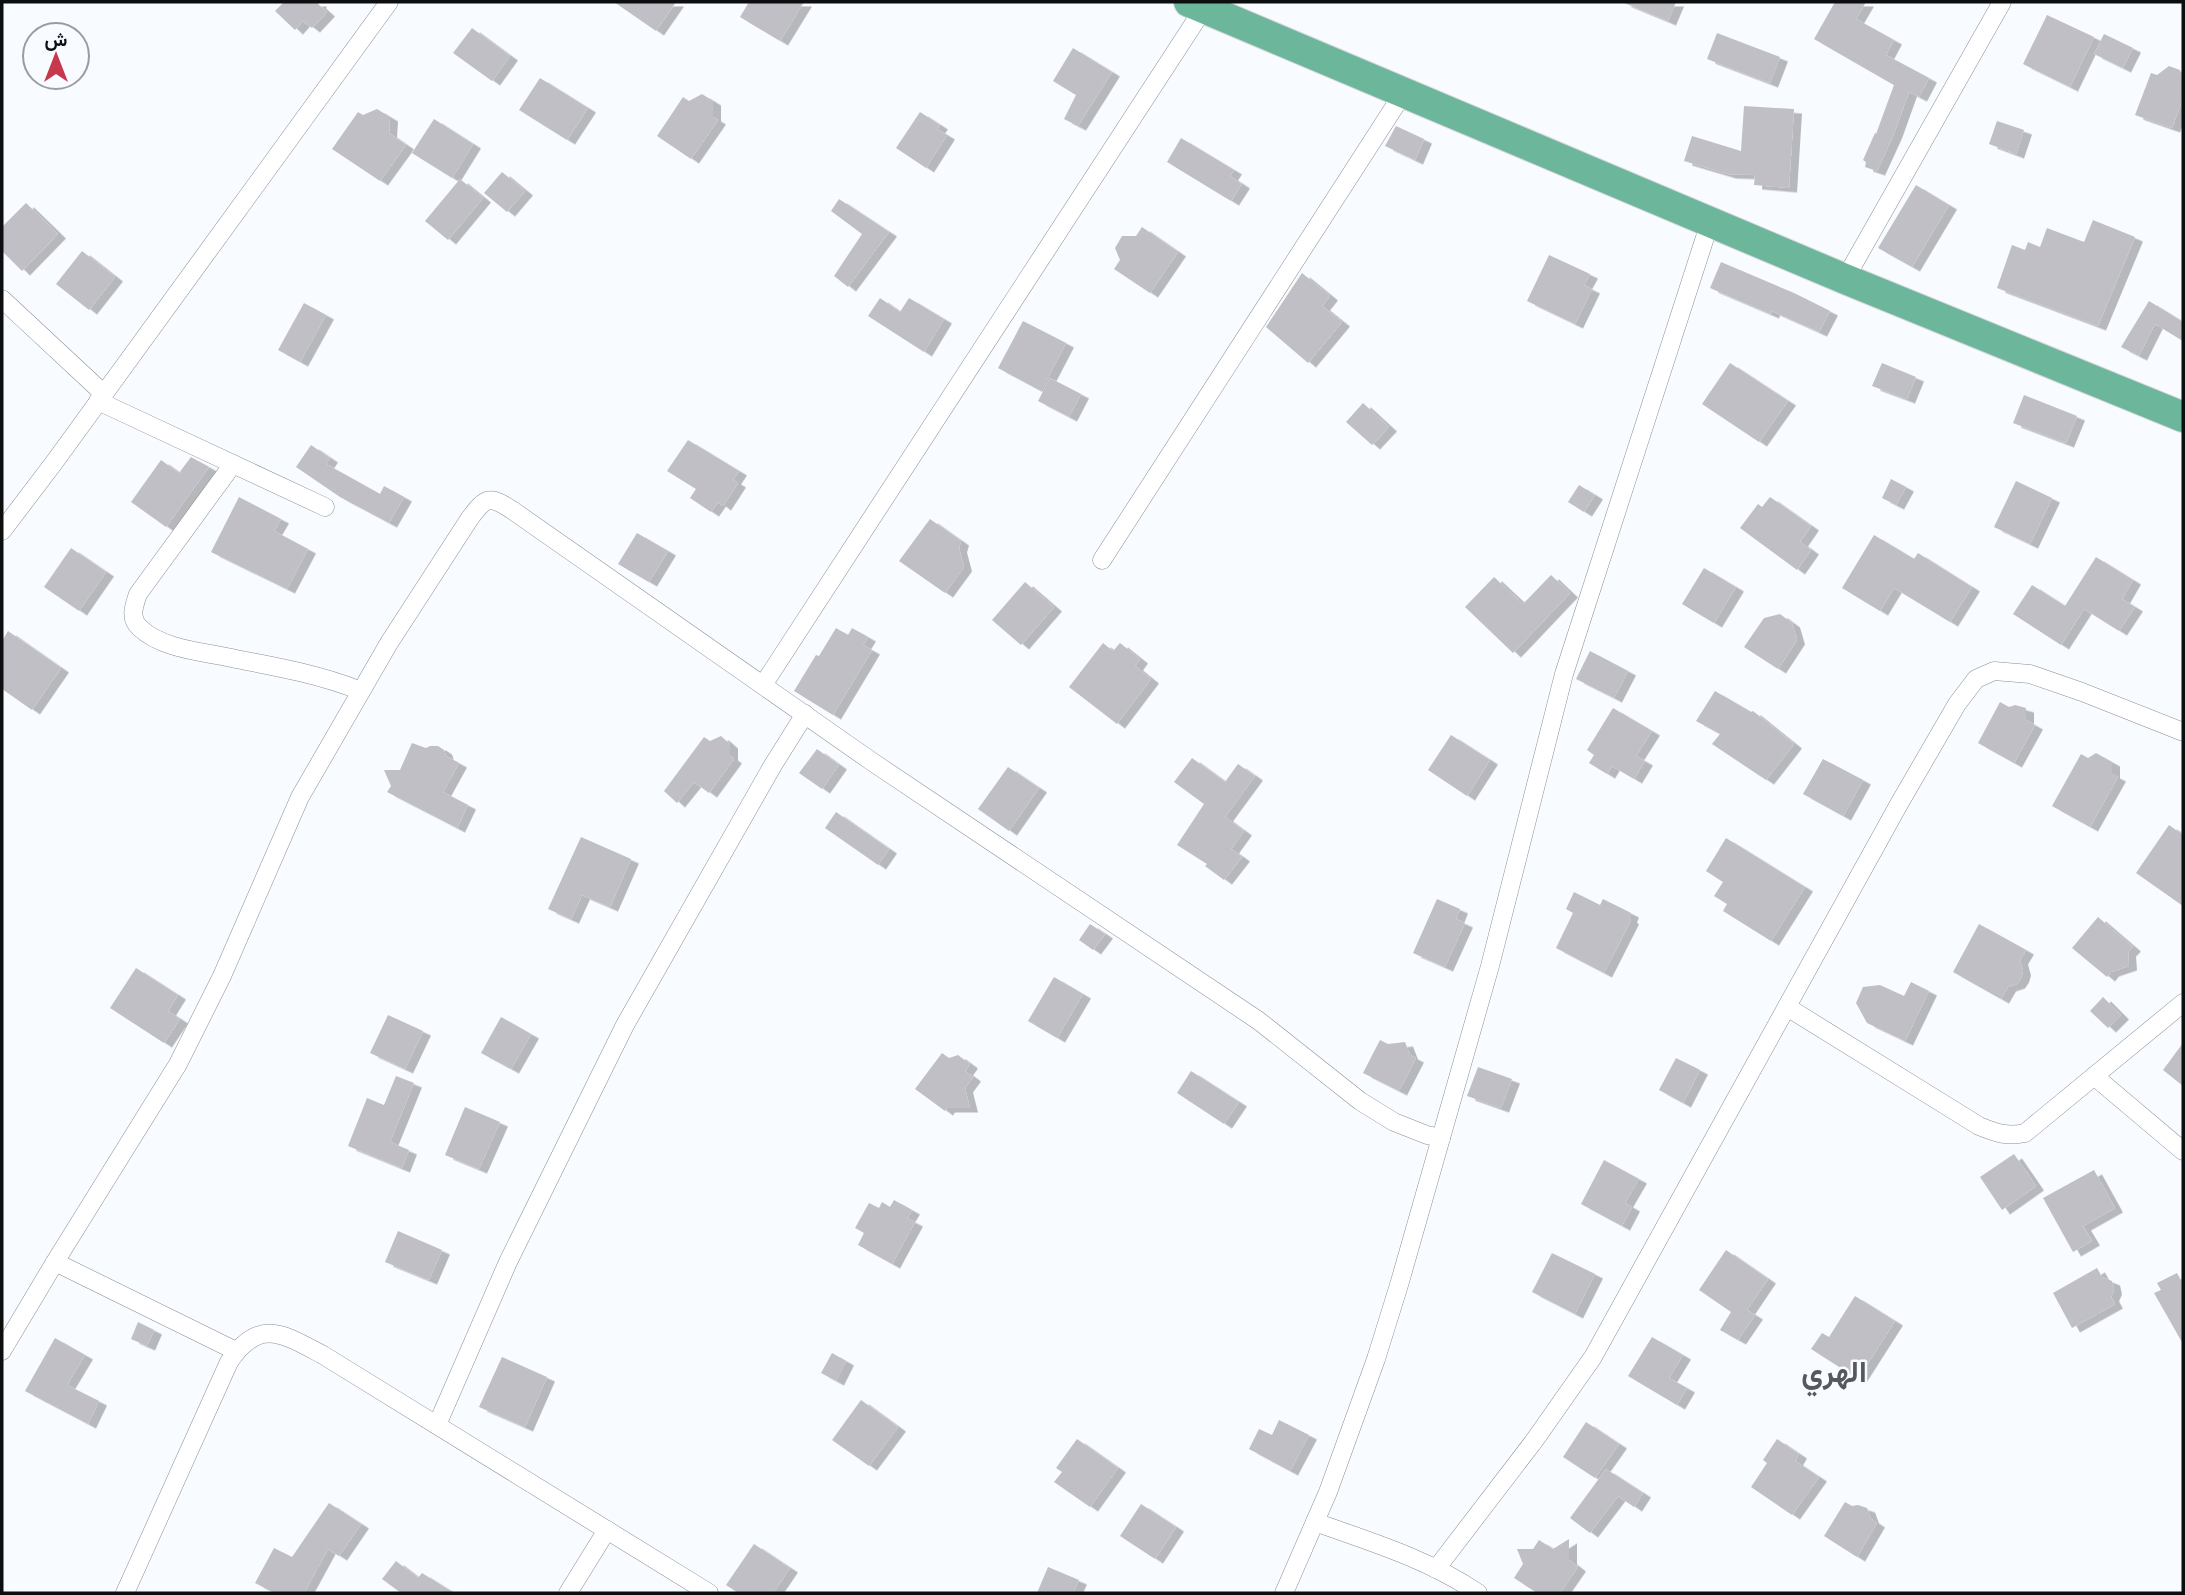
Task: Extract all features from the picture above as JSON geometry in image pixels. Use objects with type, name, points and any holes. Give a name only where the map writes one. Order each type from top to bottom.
[{"type":"highway","points":[[1197,5],[1845,279],[2183,417]]},
{"type":"street","points":[[2,531],[389,2]]},
{"type":"street","points":[[1845,279],[2002,2]]},
{"type":"street","points":[[763,685],[1197,5]]},
{"type":"street","points":[[1102,560],[1404,92]]},
{"type":"street","points":[[1284,1593],[1315,1522],[1376,1359],[1490,966],[1564,674],[1710,222]]},
{"type":"street","points":[[2,299],[101,398],[325,507]]},
{"type":"street","points":[[233,464],[138,594],[133,607],[133,618],[138,627],[150,636],[172,645],[326,679],[361,691]]},
{"type":"street","points":[[2,1351],[178,1064],[222,976],[300,797],[389,642],[470,518],[481,504],[489,499],[496,500],[512,510],[882,768],[1259,1021],[1360,1101],[1394,1122],[1441,1138]]},
{"type":"street","points":[[1436,1569],[1534,1441],[1593,1357],[1957,704],[1976,679],[1994,671],[2030,674],[2183,732]]},
{"type":"street","points":[[437,1425],[508,1262],[625,1025],[773,765],[805,714]]},
{"type":"street","points":[[1787,1007],[1979,1126],[2000,1134],[2013,1135],[2025,1133],[2183,1003]]},
{"type":"street","points":[[2094,1076],[2183,1151]]},
{"type":"street","points":[[55,1262],[236,1351]]},
{"type":"street","points":[[125,1593],[223,1373],[243,1342],[263,1333],[285,1336],[323,1355],[709,1593]]},
{"type":"street","points":[[1315,1522],[1393,1549],[1453,1576],[1478,1593]]},
{"type":"street","points":[[568,1593],[607,1530]]},
{"type":"building","points":[[281,2],[319,2],[327,12],[312,28],[303,21],[295,30],[275,11],[283,3]]},
{"type":"building","points":[[614,2],[676,2],[656,31]]},
{"type":"building","points":[[749,2],[804,2],[780,41],[740,17]]},
{"type":"building","points":[[1622,2],[1676,2],[1668,21]]},
{"type":"building","points":[[1835,2],[1866,2],[1856,19],[1894,40],[1886,55],[1929,78],[1919,97],[1909,92],[1877,171],[1865,167],[1866,162],[1863,160],[1894,85],[1814,39]]},
{"type":"building","points":[[2047,15],[2094,37],[2070,87],[2023,64]]},
{"type":"building","points":[[472,28],[510,56],[492,81],[453,53]]},
{"type":"building","points":[[1717,33],[1780,57],[1770,83],[1707,59]]},
{"type":"building","points":[[2104,34],[2133,48],[2123,68],[2094,54]]},
{"type":"building","points":[[1073,48],[1112,72],[1078,126],[1064,119],[1076,95],[1053,81]]},
{"type":"building","points":[[2169,66],[2180,70],[2183,80],[2183,98],[2172,128],[2135,115],[2151,73],[2157,75]]},
{"type":"building","points":[[540,78],[588,108],[567,140],[519,110]]},
{"type":"building","points":[[702,94],[713,101],[713,117],[718,120],[691,159],[657,136],[683,97],[689,101]]},
{"type":"building","points":[[1744,106],[1794,109],[1789,188],[1754,185],[1755,175],[1728,174],[1684,161],[1692,136],[1741,151]]},
{"type":"building","points":[[377,109],[390,117],[389,133],[406,145],[380,181],[332,149],[358,112],[363,115]]},
{"type":"building","points":[[920,112],[940,125],[937,129],[947,135],[926,168],[896,148]]},
{"type":"building","points":[[434,119],[473,144],[452,178],[412,153]]},
{"type":"building","points":[[1997,121],[2024,130],[2016,154],[1989,144]]},
{"type":"building","points":[[1396,126],[1424,139],[1415,160],[1385,146]]},
{"type":"building","points":[[1181,138],[1234,170],[1230,176],[1242,184],[1231,201],[1167,162]]},
{"type":"building","points":[[502,172],[525,191],[507,212],[484,193]]},
{"type":"building","points":[[460,179],[483,198],[448,240],[425,221]]},
{"type":"building","points":[[1916,185],[1949,205],[1912,267],[1878,248]]},
{"type":"building","points":[[839,199],[889,232],[848,287],[834,276],[862,234],[831,211]]},
{"type":"building","points":[[26,203],[58,234],[22,271],[2,251],[2,227]]},
{"type":"building","points":[[2093,220],[2135,237],[2098,326],[1997,288],[2012,245],[2025,250],[2028,242],[2040,247],[2047,228],[2084,242]]},
{"type":"building","points":[[1142,227],[1178,252],[1150,293],[1114,269],[1120,260],[1115,248],[1122,236],[1136,236]]},
{"type":"building","points":[[82,251],[115,277],[89,310],[56,284]]},
{"type":"building","points":[[1549,255],[1590,274],[1584,285],[1592,289],[1575,324],[1527,301]]},
{"type":"building","points":[[1721,262],[1830,311],[1819,332],[1710,288]]},
{"type":"building","points":[[1302,273],[1330,296],[1322,306],[1342,322],[1308,363],[1266,327]]},
{"type":"building","points":[[880,298],[900,312],[909,298],[944,319],[924,352],[868,316]]},
{"type":"building","points":[[2149,301],[2183,322],[2183,341],[2155,324],[2139,356],[2121,347]]},
{"type":"building","points":[[304,303],[326,315],[300,362],[278,350]]},
{"type":"building","points":[[1023,321],[1066,343],[1041,391],[998,368]]},
{"type":"building","points":[[1730,363],[1788,401],[1759,442],[1702,404]]},
{"type":"building","points":[[1882,363],[1916,377],[1907,399],[1872,386]]},
{"type":"building","points":[[1050,378],[1081,394],[1069,417],[1038,401]]},
{"type":"building","points":[[2024,395],[2077,416],[2066,443],[2013,423]]},
{"type":"building","points":[[1363,403],[1389,427],[1372,445],[1346,422]]},
{"type":"building","points":[[688,440],[739,471],[733,480],[738,483],[723,506],[718,502],[711,512],[690,498],[696,489],[667,471]]},
{"type":"building","points":[[311,445],[330,458],[326,464],[380,494],[384,486],[404,497],[389,523],[340,497],[296,467]]},
{"type":"building","points":[[191,457],[209,467],[166,527],[131,502],[161,460],[179,473]]},
{"type":"building","points":[[1891,479],[1906,487],[1896,505],[1882,498]]},
{"type":"building","points":[[2016,481],[2052,498],[2030,544],[1994,527]]},
{"type":"building","points":[[1579,485],[1595,495],[1584,512],[1568,502]]},
{"type":"building","points":[[239,497],[281,519],[274,531],[308,549],[287,589],[211,552]]},
{"type":"building","points":[[1770,497],[1811,526],[1800,542],[1811,550],[1797,570],[1740,528],[1758,504],[1762,507]]},
{"type":"building","points":[[930,519],[961,541],[959,548],[964,567],[945,593],[899,561]]},
{"type":"building","points":[[637,533],[668,551],[649,582],[618,564]]},
{"type":"building","points":[[1874,535],[1914,559],[1918,553],[1972,587],[1950,622],[1894,588],[1880,611],[1842,588]]},
{"type":"building","points":[[71,548],[106,572],[79,611],[44,587]]},
{"type":"building","points":[[2096,557],[2133,580],[2122,599],[2135,607],[2119,631],[2084,609],[2061,645],[2013,614],[2032,585],[2065,606]]},
{"type":"building","points":[[1704,568],[1736,587],[1714,623],[1682,604]]},
{"type":"building","points":[[1551,575],[1570,593],[1513,653],[1465,607],[1494,577],[1523,604]]},
{"type":"building","points":[[1025,582],[1054,607],[1021,645],[992,620]]},
{"type":"building","points":[[1780,614],[1792,623],[1797,640],[1778,669],[1744,647],[1764,618]]},
{"type":"building","points":[[836,628],[848,635],[852,628],[868,637],[863,645],[872,650],[833,715],[794,691]]},
{"type":"building","points":[[8,631],[61,668],[32,710],[2,689],[2,641]]},
{"type":"building","points":[[1103,643],[1113,651],[1120,643],[1140,659],[1135,666],[1151,679],[1117,724],[1069,687]]},
{"type":"building","points":[[1590,651],[1628,671],[1614,698],[1576,679]]},
{"type":"building","points":[[1715,691],[1753,711],[1794,744],[1766,780],[1712,744],[1720,734],[1696,721]]},
{"type":"building","points":[[2000,702],[2009,707],[2015,705],[2026,708],[2026,720],[2035,725],[2014,763],[1978,743]]},
{"type":"building","points":[[1613,708],[1652,731],[1636,756],[1645,761],[1634,779],[1612,766],[1607,774],[1589,763],[1594,755],[1587,750]]},
{"type":"building","points":[[1451,735],[1490,760],[1467,796],[1428,770]]},
{"type":"building","points":[[721,736],[730,744],[730,756],[734,759],[709,793],[694,782],[677,803],[664,791],[704,737],[710,741]]},
{"type":"building","points":[[412,743],[426,748],[438,746],[444,750],[446,756],[459,763],[443,792],[468,805],[457,828],[387,792],[391,786],[384,770],[400,770]]},
{"type":"building","points":[[817,749],[839,765],[822,789],[799,773]]},
{"type":"building","points":[[2096,753],[2112,762],[2112,774],[2118,777],[2090,827],[2052,806],[2081,754],[2088,758]]},
{"type":"building","points":[[1192,758],[1225,782],[1238,764],[1255,776],[1225,817],[1244,831],[1231,849],[1242,857],[1224,880],[1205,866],[1207,864],[1177,845],[1204,804],[1174,782]]},
{"type":"building","points":[[1823,759],[1863,780],[1843,816],[1803,794]]},
{"type":"building","points":[[1008,767],[1039,788],[1009,831],[978,809]]},
{"type":"building","points":[[836,812],[889,849],[878,865],[825,828]]},
{"type":"building","points":[[2169,825],[2183,835],[2183,906],[2136,873]]},
{"type":"building","points":[[581,837],[631,859],[610,907],[582,895],[571,919],[548,909]]},
{"type":"building","points":[[1726,838],[1805,887],[1771,941],[1723,911],[1727,904],[1714,896],[1723,882],[1706,871]]},
{"type":"building","points":[[1574,892],[1600,905],[1603,899],[1631,913],[1631,920],[1604,973],[1556,948],[1573,913],[1566,909]]},
{"type":"building","points":[[1437,899],[1460,909],[1456,919],[1465,923],[1445,967],[1413,953]]},
{"type":"building","points":[[2098,917],[2133,947],[2128,952],[2129,966],[2111,972],[2107,977],[2072,948]]},
{"type":"building","points":[[1090,924],[1105,934],[1093,950],[1079,940]]},
{"type":"building","points":[[1979,924],[2026,950],[2020,960],[2023,971],[2021,978],[2017,984],[2008,987],[2001,999],[1953,972]]},
{"type":"building","points":[[136,968],[178,995],[168,1011],[180,1019],[164,1043],[110,1008]]},
{"type":"building","points":[[1054,977],[1083,994],[1057,1038],[1028,1021]]},
{"type":"building","points":[[1911,982],[1929,991],[1905,1041],[1867,1023],[1856,1003],[1863,987],[1880,985],[1904,996]]},
{"type":"building","points":[[2103,997],[2121,1015],[2108,1028],[2090,1011]]},
{"type":"building","points":[[388,1015],[423,1031],[405,1069],[370,1053]]},
{"type":"building","points":[[501,1017],[531,1034],[511,1069],[481,1053]]},
{"type":"building","points":[[1380,1040],[1388,1044],[1405,1042],[1410,1055],[1416,1058],[1399,1091],[1363,1073]]},
{"type":"building","points":[[2183,1043],[2183,1086],[2163,1070]]},
{"type":"building","points":[[942,1053],[949,1058],[958,1055],[970,1064],[965,1071],[973,1077],[965,1088],[970,1108],[947,1108],[945,1111],[915,1089]]},
{"type":"building","points":[[1676,1058],[1700,1070],[1683,1103],[1659,1090]]},
{"type":"building","points":[[1478,1067],[1512,1079],[1501,1108],[1467,1096]]},
{"type":"building","points":[[1191,1071],[1239,1102],[1224,1124],[1177,1093]]},
{"type":"building","points":[[396,1076],[414,1083],[390,1142],[409,1150],[402,1168],[348,1146],[367,1098],[384,1105]]},
{"type":"building","points":[[465,1107],[500,1122],[479,1169],[445,1155]]},
{"type":"building","points":[[2014,1154],[2036,1186],[2002,1210],[1980,1177]]},
{"type":"building","points":[[1604,1160],[1639,1179],[1625,1203],[1632,1207],[1622,1226],[1581,1204]]},
{"type":"building","points":[[2094,1170],[2115,1208],[2083,1226],[2092,1241],[2073,1252],[2043,1198]]},
{"type":"building","points":[[894,1200],[912,1210],[907,1218],[915,1222],[892,1264],[858,1245],[864,1233],[855,1228],[869,1203],[879,1208],[882,1202],[890,1207]]},
{"type":"building","points":[[398,1231],[442,1250],[429,1280],[385,1262]]},
{"type":"building","points":[[1726,1250],[1768,1279],[1747,1310],[1755,1315],[1738,1340],[1720,1330],[1731,1312],[1699,1290]]},
{"type":"building","points":[[1552,1253],[1595,1274],[1575,1314],[1532,1292]]},
{"type":"building","points":[[2097,1268],[2102,1277],[2112,1281],[2114,1290],[2111,1297],[2115,1304],[2072,1328],[2053,1293]]},
{"type":"building","points":[[2177,1273],[2183,1284],[2183,1344],[2154,1293],[2161,1290],[2157,1283]]},
{"type":"building","points":[[1855,1296],[1895,1321],[1858,1379],[1811,1349],[1822,1333],[1829,1337]]},
{"type":"building","points":[[138,1322],[154,1330],[147,1346],[131,1339]]},
{"type":"building","points":[[1652,1337],[1683,1355],[1669,1378],[1687,1388],[1677,1405],[1628,1376]]},
{"type":"building","points":[[55,1338],[85,1355],[67,1385],[99,1401],[88,1424],[25,1391]]},
{"type":"building","points":[[832,1353],[846,1361],[836,1381],[821,1373]]},
{"type":"building","points":[[502,1357],[547,1377],[525,1427],[479,1407]]},
{"type":"building","points":[[861,1400],[898,1427],[869,1466],[832,1440]]},
{"type":"building","points":[[1279,1420],[1309,1435],[1290,1471],[1249,1449],[1259,1429],[1272,1435]]},
{"type":"building","points":[[1586,1422],[1619,1444],[1595,1478],[1563,1457]]},
{"type":"building","points":[[1077,1439],[1118,1468],[1090,1507],[1054,1482],[1062,1472],[1056,1468]]},
{"type":"building","points":[[1777,1439],[1799,1454],[1795,1461],[1819,1477],[1792,1515],[1751,1487],[1767,1463],[1763,1460]]},
{"type":"building","points":[[1606,1469],[1643,1493],[1634,1507],[1618,1496],[1590,1533],[1570,1518]]},
{"type":"building","points":[[1845,1502],[1867,1508],[1871,1519],[1877,1523],[1857,1557],[1824,1536]]},
{"type":"building","points":[[329,1503],[361,1524],[339,1556],[328,1549],[304,1593],[275,1593],[255,1583],[274,1548],[292,1557]]},
{"type":"building","points":[[1141,1504],[1176,1527],[1155,1559],[1120,1536]]},
{"type":"building","points":[[1569,1539],[1569,1560],[1578,1567],[1560,1593],[1537,1593],[1514,1578],[1523,1564],[1517,1549],[1533,1549],[1539,1540],[1553,1549]]},
{"type":"building","points":[[754,1544],[790,1568],[773,1593],[738,1593],[726,1585]]},
{"type":"building","points":[[396,1561],[418,1578],[422,1573],[454,1593],[401,1593],[382,1579]]},
{"type":"building","points":[[1048,1567],[1079,1580],[1073,1593],[1037,1593]]},
{"type":"district","name":"الهري","points":[[1834,1371]]}]
